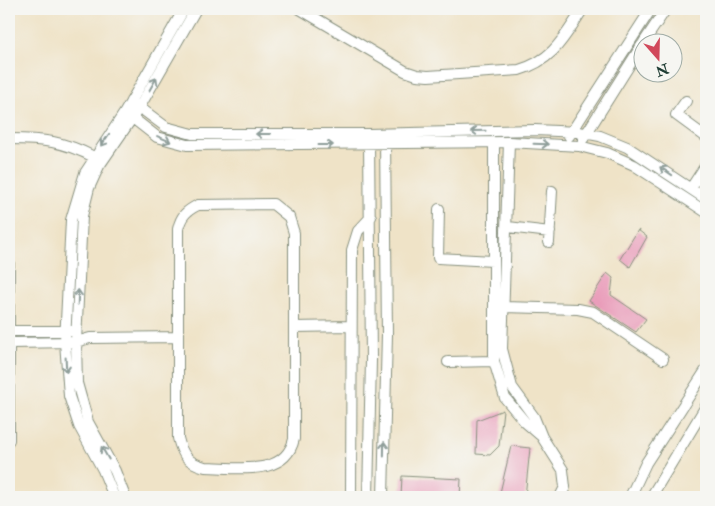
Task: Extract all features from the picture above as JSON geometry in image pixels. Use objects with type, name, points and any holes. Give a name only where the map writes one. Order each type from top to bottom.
[{"type":"street","points":[[114,497],[73,412],[67,380],[85,202],[99,166],[135,104],[184,9]]},
{"type":"street","points":[[135,104],[196,9]]},
{"type":"street","points":[[300,9],[405,71],[428,76],[519,70],[530,66],[552,53],[582,9]]},
{"type":"street","points":[[564,144],[651,9]]},
{"type":"street","points":[[651,32],[666,9]]},
{"type":"street","points":[[579,146],[632,61]]},
{"type":"street","points":[[686,101],[676,115],[706,137]]},
{"type":"street","points":[[135,104],[166,127],[192,134],[384,134],[535,130],[586,134],[627,146],[706,198]]},
{"type":"street","points":[[129,115],[165,140],[192,145],[385,145],[508,142],[579,146],[607,154],[634,165],[706,212]]},
{"type":"street","points":[[125,497],[115,471],[83,410],[77,383],[71,337],[71,220],[79,188],[94,157],[129,115]]},
{"type":"street","points":[[192,134],[192,145]]},
{"type":"street","points":[[368,134],[370,145],[371,217],[368,497]]},
{"type":"street","points":[[383,497],[387,334],[384,134]]},
{"type":"street","points":[[9,140],[48,140],[60,142],[94,157]]},
{"type":"street","points":[[494,142],[494,362],[496,374],[505,398],[525,422],[542,437]]},
{"type":"street","points":[[508,142],[508,227],[502,349],[508,374],[520,399],[534,417],[542,437],[563,470],[565,487],[560,497]]},
{"type":"street","points":[[691,188],[706,166]]},
{"type":"street","points":[[508,227],[550,237],[552,190]]},
{"type":"street","points":[[273,204],[289,217],[294,233],[294,439],[291,450],[285,458],[276,464],[266,466],[205,467],[196,465],[181,451],[178,438],[178,338],[178,229],[184,214],[198,205],[273,204]]},
{"type":"street","points":[[440,209],[438,258],[494,261]]},
{"type":"street","points":[[351,497],[352,250],[358,231],[371,217]]},
{"type":"street","points":[[9,233],[9,440]]},
{"type":"street","points":[[503,307],[578,309],[593,312],[608,320],[663,358]]},
{"type":"street","points":[[294,327],[351,326]]},
{"type":"street","points":[[9,331],[90,338],[178,338]]},
{"type":"street","points":[[9,343],[71,337]]},
{"type":"street","points":[[448,362],[494,362]]},
{"type":"street","points":[[630,497],[646,463],[706,370]]},
{"type":"street","points":[[651,497],[706,406]]},
{"type":"building","points":[[638,230],[647,237],[630,267],[620,259]]},
{"type":"building","points":[[607,273],[613,278],[611,295],[646,319],[636,332],[589,301]]},
{"type":"building","points":[[503,410],[499,446],[490,455],[476,454],[477,420]]},
{"type":"building","points":[[511,446],[530,448],[525,497],[499,497]]},
{"type":"building","points":[[402,476],[461,479],[460,497],[401,497]]}]
